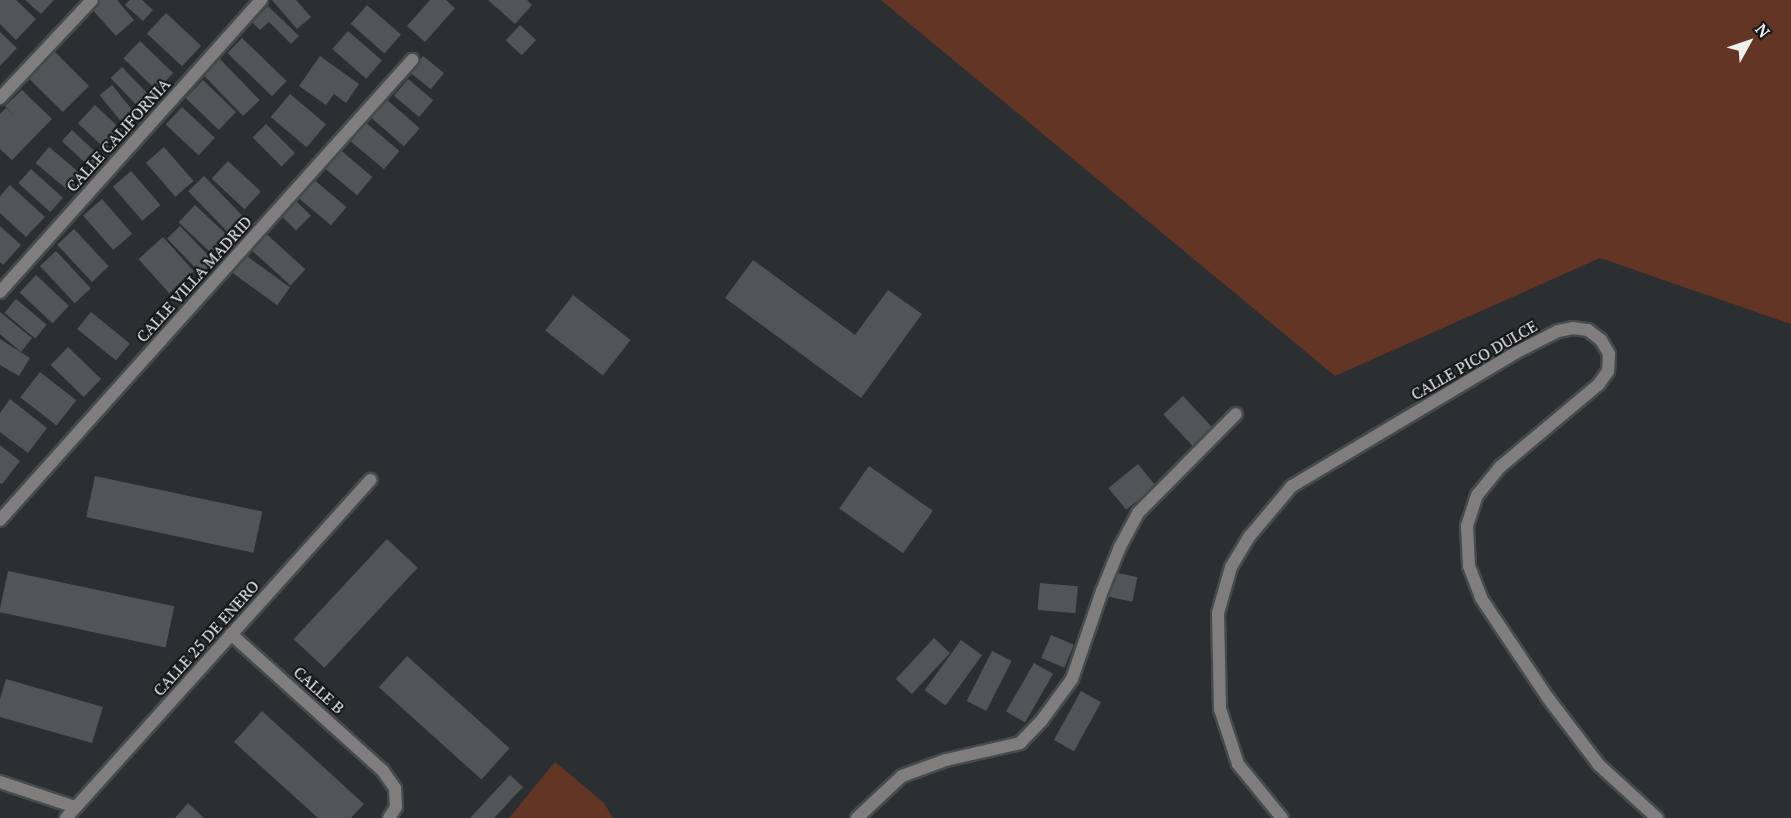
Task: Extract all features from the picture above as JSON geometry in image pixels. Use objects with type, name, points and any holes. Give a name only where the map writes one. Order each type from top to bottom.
[{"type":"street","points":[[0,98],[92,0]]},
{"type":"street","name":"CALLE CALIFORNIA","points":[[0,292],[261,0]]},
{"type":"street","name":"CALLE VILLA MADRID","points":[[0,520],[412,60]]},
{"type":"street","name":"CALLE PICO DULCE","points":[[1282,818],[1238,764],[1220,709],[1218,613],[1231,567],[1249,537],[1292,486],[1515,352],[1558,331],[1573,328],[1588,330],[1601,339],[1610,354],[1608,371],[1599,384],[1500,467],[1477,495],[1467,526],[1469,566],[1481,598],[1548,698],[1599,765],[1657,818]]},
{"type":"street","points":[[857,818],[902,776],[946,760],[1020,743],[1062,693],[1080,659],[1102,591],[1120,547],[1138,513],[1236,414]]},
{"type":"street","name":"CALLE 25 DE ENERO","points":[[66,818],[370,480]]},
{"type":"street","name":"CALLE B","points":[[231,634],[383,771],[395,788],[396,807],[389,818]]},
{"type":"street","points":[[0,782],[75,807]]},
{"type":"shaded area","points":[[881,0],[1791,0],[1791,324],[1600,258],[1335,376]]},
{"type":"shaded area","points":[[555,762],[604,803],[613,818],[509,818]]},
{"type":"building","points":[[0,0],[16,0],[36,19],[16,40],[0,24]]},
{"type":"building","points":[[25,0],[54,0],[41,14]]},
{"type":"building","points":[[96,0],[117,0],[134,20],[116,36],[89,6]]},
{"type":"building","points":[[130,0],[142,0],[153,10],[143,21],[125,5]]},
{"type":"building","points":[[272,0],[296,0],[311,17],[297,29]]},
{"type":"building","points":[[430,0],[446,0],[455,8],[425,42],[407,26]]},
{"type":"building","points":[[488,0],[527,0],[532,5],[515,24]]},
{"type":"building","points":[[367,5],[401,35],[385,53],[351,24]]},
{"type":"building","points":[[268,6],[299,36],[291,44],[269,22],[260,30],[252,22]]},
{"type":"building","points":[[166,13],[201,46],[182,66],[147,33]]},
{"type":"building","points":[[520,25],[536,40],[522,55],[506,40]]},
{"type":"building","points":[[348,31],[382,61],[366,79],[332,49]]},
{"type":"building","points":[[0,32],[17,48],[0,66]]},
{"type":"building","points":[[242,38],[287,81],[272,96],[227,53]]},
{"type":"building","points":[[140,41],[173,73],[156,90],[123,58]]},
{"type":"building","points":[[55,52],[89,86],[63,112],[29,78]]},
{"type":"building","points":[[320,56],[359,84],[346,103],[334,94],[326,105],[299,86]]},
{"type":"building","points":[[423,56],[444,73],[431,89],[410,72]]},
{"type":"building","points":[[220,59],[260,100],[243,116],[203,75]]},
{"type":"building","points":[[122,67],[151,97],[140,108],[110,78]]},
{"type":"building","points":[[408,79],[433,100],[419,117],[394,96]]},
{"type":"building","points":[[203,80],[236,112],[219,130],[186,98]]},
{"type":"building","points":[[112,85],[135,113],[122,123],[100,95]]},
{"type":"building","points":[[22,90],[52,119],[12,160],[0,149],[0,114],[6,108],[15,116],[5,106]]},
{"type":"building","points":[[290,94],[326,124],[307,147],[271,117]]},
{"type":"building","points":[[385,98],[420,128],[404,146],[369,116]]},
{"type":"building","points":[[95,105],[123,131],[106,149],[78,123]]},
{"type":"building","points":[[182,107],[215,138],[199,155],[166,125]]},
{"type":"building","points":[[365,122],[399,151],[384,169],[350,140]]},
{"type":"building","points":[[266,124],[295,153],[282,166],[253,137]]},
{"type":"building","points":[[72,130],[102,158],[92,169],[62,141]]},
{"type":"building","points":[[49,147],[83,176],[70,192],[36,163]]},
{"type":"building","points":[[164,147],[194,181],[175,197],[146,163]]},
{"type":"building","points":[[338,148],[372,177],[357,195],[323,166]]},
{"type":"building","points":[[228,161],[261,192],[245,209],[212,179]]},
{"type":"building","points":[[31,169],[63,198],[50,212],[18,183]]},
{"type":"building","points":[[131,171],[161,205],[142,221],[113,187]]},
{"type":"building","points":[[204,176],[243,216],[227,232],[188,191]]},
{"type":"building","points":[[312,178],[346,207],[331,225],[297,196]]},
{"type":"building","points":[[10,185],[45,217],[26,237],[0,213],[0,196]]},
{"type":"building","points":[[102,199],[132,234],[113,250],[83,215]]},
{"type":"building","points":[[296,201],[311,216],[296,231],[281,216]]},
{"type":"building","points":[[195,205],[228,236],[212,253],[179,223]]},
{"type":"building","points":[[0,226],[21,245],[3,265],[0,262]]},
{"type":"building","points":[[180,226],[214,261],[201,274],[167,239]]},
{"type":"building","points":[[74,229],[109,266],[92,282],[57,245]]},
{"type":"building","points":[[263,231],[305,269],[291,285],[248,247]]},
{"type":"building","points":[[163,237],[194,271],[169,293],[138,259]]},
{"type":"building","points":[[56,251],[91,288],[75,303],[40,266]]},
{"type":"building","points":[[244,254],[290,288],[277,305],[231,272]]},
{"type":"building","points":[[753,260],[855,335],[888,290],[922,314],[861,398],[725,298]]},
{"type":"building","points":[[36,275],[69,306],[53,323],[20,293]]},
{"type":"building","points":[[573,295],[631,340],[603,375],[545,330]]},
{"type":"building","points":[[16,299],[47,325],[35,339],[4,313]]},
{"type":"building","points":[[0,312],[32,338],[21,352],[0,334]]},
{"type":"building","points":[[91,312],[130,343],[116,361],[77,329]]},
{"type":"building","points":[[0,339],[30,358],[19,376],[0,365]]},
{"type":"building","points":[[68,347],[101,379],[84,397],[51,365]]},
{"type":"building","points":[[40,372],[76,400],[57,426],[20,397]]},
{"type":"building","points":[[1183,396],[1214,429],[1194,447],[1163,414]]},
{"type":"building","points":[[10,399],[47,428],[28,453],[0,432],[0,413]]},
{"type":"building","points":[[0,445],[20,461],[2,484],[0,483]]},
{"type":"building","points":[[1138,464],[1156,486],[1126,510],[1108,488]]},
{"type":"building","points":[[869,466],[933,511],[903,553],[839,509]]},
{"type":"building","points":[[95,476],[262,512],[254,553],[86,517]]},
{"type":"building","points":[[387,539],[418,568],[324,668],[294,639]]},
{"type":"building","points":[[8,571],[174,606],[166,647],[0,612]]},
{"type":"building","points":[[1113,572],[1137,577],[1132,602],[1108,596]]},
{"type":"building","points":[[1040,583],[1078,586],[1076,613],[1038,610]]},
{"type":"building","points":[[1051,635],[1074,645],[1064,668],[1041,658]]},
{"type":"building","points":[[934,638],[950,653],[912,694],[896,679]]},
{"type":"building","points":[[961,640],[982,655],[946,705],[925,690]]},
{"type":"building","points":[[992,651],[1012,661],[986,711],[967,701]]},
{"type":"building","points":[[407,656],[510,748],[481,780],[379,687]]},
{"type":"building","points":[[1034,663],[1053,674],[1025,722],[1006,711]]},
{"type":"building","points":[[6,679],[103,707],[92,743],[0,717],[0,699]]},
{"type":"building","points":[[1081,691],[1101,702],[1074,751],[1054,740]]},
{"type":"building","points":[[262,711],[364,804],[351,818],[318,818],[234,742]]},
{"type":"building","points":[[510,775],[523,787],[494,818],[470,818]]},
{"type":"building","points":[[188,803],[204,818],[175,818]]}]
